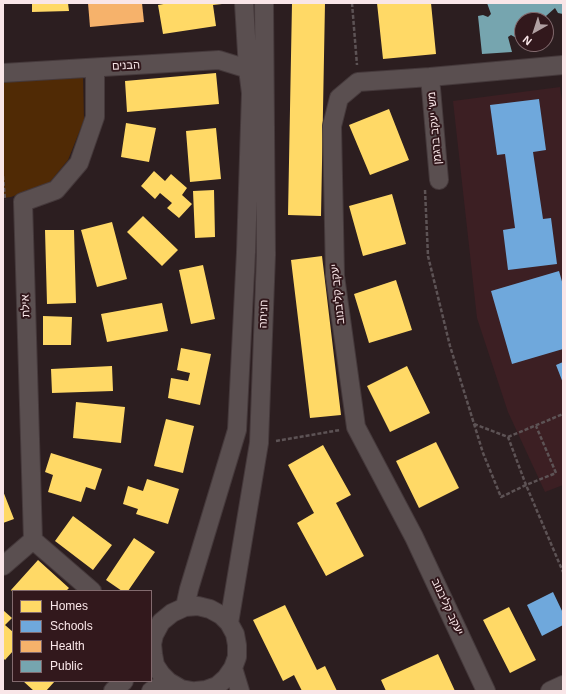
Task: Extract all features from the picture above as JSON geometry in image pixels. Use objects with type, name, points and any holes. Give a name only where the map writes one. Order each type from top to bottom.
[{"type":"street","name":"חניתה","points":[[185,607],[189,589],[237,430],[246,252],[251,101],[244,3]]},
{"type":"street","name":"חניתה","points":[[229,624],[259,443],[266,255],[264,3]]},
{"type":"street","name":"הבנים","points":[[3,73],[219,60],[248,69]]},
{"type":"street","points":[[358,82],[563,65]]},
{"type":"street","name":"אילת","points":[[33,540],[23,202],[56,190],[79,163],[95,117],[95,68]]},
{"type":"street","name":"מש' יעקב ברגמן","points":[[430,77],[432,185]]},
{"type":"street","name":"יעקב קליבנוב","points":[[358,82],[339,98],[332,126],[335,276],[356,427],[414,536],[486,691]]},
{"type":"street","points":[[3,566],[33,540],[91,590]]},
{"type":"street","points":[[192,691],[181,689],[169,682],[161,674],[155,665],[152,655],[152,644],[154,635],[161,622],[172,612],[185,607],[198,606],[210,609],[221,615],[235,634],[238,645],[237,657],[233,668],[226,678],[217,686],[206,690],[196,691]]},
{"type":"street","points":[[233,668],[240,691]]},
{"type":"street","points":[[113,691],[123,682]]},
{"type":"street","points":[[151,691],[169,682]]},
{"type":"street","points":[[550,691],[563,685]]},
{"type":"path","points":[[352,3],[358,82]]},
{"type":"path","points":[[3,176],[6,207]]},
{"type":"path","points":[[432,185],[428,256],[450,346],[483,453],[501,497],[556,473],[536,426]]},
{"type":"path","points":[[474,423],[508,437],[563,414]]},
{"type":"path","points":[[259,443],[356,427]]},
{"type":"path","points":[[508,437],[526,485],[563,572]]},
{"type":"shaded area","points":[[83,76],[84,120],[68,160],[49,183],[11,197],[3,198],[3,81]]},
{"type":"shaded area","points":[[560,87],[563,107],[563,485],[545,492],[508,412],[477,318],[453,101]]},
{"type":"building: Homes","points":[[32,3],[68,3],[69,11],[32,12]]},
{"type":"building: Homes","points":[[169,3],[222,4],[213,5],[216,26],[163,34],[158,5]]},
{"type":"building: Homes","points":[[292,3],[325,3],[321,216],[288,215]]},
{"type":"building: Homes","points":[[377,3],[431,3],[436,54],[383,59]]},
{"type":"building: Homes","points":[[216,73],[219,104],[127,112],[125,81]]},
{"type":"building: Homes","points":[[389,109],[409,160],[370,175],[349,125]]},
{"type":"building: Homes","points":[[126,123],[156,128],[149,162],[121,157]]},
{"type":"building: Homes","points":[[216,128],[221,179],[190,182],[186,131]]},
{"type":"building: Homes","points":[[154,171],[165,181],[171,174],[187,188],[182,195],[192,204],[179,218],[167,208],[172,203],[160,193],[155,199],[141,186]]},
{"type":"building: Homes","points":[[214,190],[215,237],[195,238],[193,191]]},
{"type":"building: Homes","points":[[392,194],[406,244],[363,256],[349,206]]},
{"type":"building: Homes","points":[[143,216],[178,250],[162,266],[127,232]]},
{"type":"building: Homes","points":[[112,222],[127,279],[97,287],[81,230]]},
{"type":"building: Homes","points":[[45,230],[74,230],[76,303],[47,304]]},
{"type":"building: Homes","points":[[322,256],[341,415],[310,418],[291,260]]},
{"type":"building: Homes","points":[[203,265],[215,319],[191,324],[179,270]]},
{"type":"building: Homes","points":[[396,280],[412,330],[369,343],[354,294]]},
{"type":"building: Homes","points":[[162,303],[168,331],[107,342],[101,314]]},
{"type":"building: Homes","points":[[43,316],[72,317],[71,345],[43,345]]},
{"type":"building: Homes","points":[[181,348],[211,354],[200,405],[168,398],[171,378],[188,381],[190,373],[177,370]]},
{"type":"building: Homes","points":[[112,366],[113,391],[52,393],[51,369]]},
{"type":"building: Homes","points":[[407,366],[430,413],[390,432],[367,386]]},
{"type":"building: Homes","points":[[76,402],[125,407],[121,443],[73,438]]},
{"type":"building: Homes","points":[[166,419],[194,426],[183,473],[154,466]]},
{"type":"building: Homes","points":[[436,442],[459,488],[419,508],[396,461]]},
{"type":"building: Homes","points":[[323,445],[351,495],[336,503],[364,556],[326,576],[297,523],[314,513],[288,465]]},
{"type":"building: Homes","points":[[51,453],[102,469],[95,490],[86,487],[81,502],[48,492],[53,475],[45,472]]},
{"type":"building: Homes","points":[[147,479],[179,489],[168,524],[136,514],[138,509],[123,504],[128,486],[143,491]]},
{"type":"building: Homes","points":[[3,491],[14,519],[3,523]]},
{"type":"building: Homes","points":[[73,516],[112,545],[93,570],[55,541]]},
{"type":"building: Homes","points":[[134,538],[155,552],[129,590],[121,590],[106,580]]},
{"type":"building: Homes","points":[[38,560],[69,588],[67,590],[11,590]]},
{"type":"building: Homes","points":[[285,605],[317,670],[325,666],[337,691],[302,691],[294,675],[283,681],[253,620]]},
{"type":"building: Homes","points":[[509,607],[536,660],[510,673],[483,620]]},
{"type":"building: Homes","points":[[3,610],[12,618],[5,625],[12,631],[12,652],[5,660],[3,658]]},
{"type":"building: Homes","points":[[438,654],[455,691],[386,691],[381,680]]},
{"type":"building: Homes","points":[[24,682],[54,682],[46,691],[34,691]]},
{"type":"building: Schools","points":[[539,99],[546,150],[533,152],[543,219],[551,218],[557,264],[508,270],[503,230],[515,228],[505,154],[497,155],[490,105]]},
{"type":"building: Schools","points":[[559,271],[563,285],[563,349],[512,364],[491,291]]},
{"type":"building: Schools","points":[[563,362],[563,383],[556,365]]},
{"type":"building: Schools","points":[[553,592],[563,613],[563,625],[542,636],[527,605]]},
{"type":"building: Health","points":[[88,3],[142,3],[144,22],[90,27]]},
{"type":"building: Public","points":[[487,3],[563,3],[563,14],[558,13],[555,8],[550,12],[514,12],[514,37],[511,35],[508,37],[512,52],[482,54],[478,16],[483,15],[488,17],[491,14]]}]
